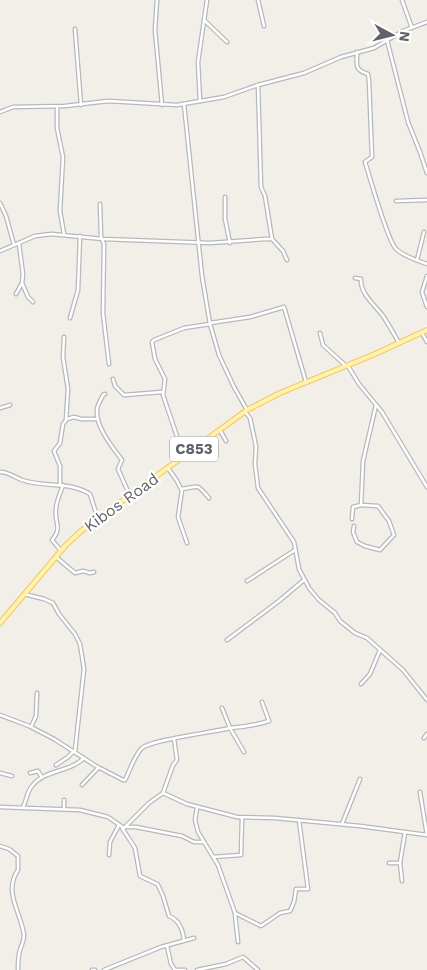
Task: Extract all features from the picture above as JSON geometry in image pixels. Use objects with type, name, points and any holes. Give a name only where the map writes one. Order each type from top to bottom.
[{"type":"main road","name":"Kibos Road","points":[[0,624],[74,537],[246,411],[280,393],[427,330]]},
{"type":"street","points":[[157,0],[155,30],[162,105]]},
{"type":"street","points":[[200,101],[198,62],[207,0]]},
{"type":"street","points":[[258,0],[264,26]]},
{"type":"street","points":[[402,0],[412,28]]},
{"type":"street","points":[[204,20],[227,42]]},
{"type":"street","points":[[0,112],[13,107],[57,106],[116,101],[162,105],[184,104],[231,95],[299,75],[341,56],[374,48],[427,22]]},
{"type":"street","points":[[75,29],[81,104]]},
{"type":"street","points":[[387,40],[408,122],[427,173]]},
{"type":"street","points":[[357,52],[358,69],[360,72],[368,74],[369,81],[372,157],[365,162],[380,210],[393,245],[408,257],[427,265]]},
{"type":"street","points":[[258,86],[261,187],[265,196],[272,239],[283,251],[287,260]]},
{"type":"street","points":[[184,104],[198,242],[210,324],[219,355],[250,418],[256,446],[255,464],[258,488],[291,536],[294,542],[299,569],[312,592],[335,613],[340,621],[355,633],[364,636],[403,670],[427,700]]},
{"type":"street","points":[[57,106],[57,128],[63,157],[60,211],[64,234]]},
{"type":"street","points":[[225,197],[225,219],[230,243]]},
{"type":"street","points":[[396,201],[427,200]]},
{"type":"street","points":[[0,202],[8,220],[14,245]]},
{"type":"street","points":[[100,204],[101,236],[104,244],[103,313],[109,364]]},
{"type":"street","points":[[417,260],[424,232]]},
{"type":"street","points":[[0,251],[35,236],[64,234],[102,239],[230,243],[262,238],[272,239]]},
{"type":"street","points":[[70,318],[78,290],[80,236]]},
{"type":"street","points":[[16,294],[22,283],[23,267],[19,244]]},
{"type":"street","points":[[427,276],[422,290],[427,307]]},
{"type":"street","points":[[355,278],[360,280],[366,295],[384,318],[398,344]]},
{"type":"street","points":[[22,283],[28,297],[33,302]]},
{"type":"street","points":[[184,457],[162,392],[165,380],[155,358],[153,341],[184,328],[250,317],[284,307],[306,382]]},
{"type":"street","points":[[320,333],[323,344],[346,365],[376,405],[427,487]]},
{"type":"street","points":[[422,333],[427,342]]},
{"type":"street","points":[[61,550],[52,540],[58,530],[56,509],[61,485],[60,466],[54,451],[60,443],[62,429],[66,420],[68,390],[63,357],[64,337]]},
{"type":"street","points":[[113,379],[115,386],[124,395],[162,392]]},
{"type":"street","points":[[105,394],[97,410],[98,419],[112,448],[122,460],[117,468],[130,496]]},
{"type":"street","points":[[0,408],[10,405]]},
{"type":"street","points":[[362,505],[363,461],[376,405]]},
{"type":"street","points":[[66,420],[74,417],[98,419]]},
{"type":"street","points":[[220,430],[226,441]]},
{"type":"street","points":[[0,466],[1,472],[23,480],[78,488],[90,494],[98,518]]},
{"type":"street","points":[[168,468],[182,490],[178,517],[187,543]]},
{"type":"street","points":[[182,490],[199,487],[209,498]]},
{"type":"street","points":[[352,519],[353,507],[362,505],[378,506],[389,521],[394,535],[380,550],[376,550],[357,542],[353,532],[354,526]]},
{"type":"street","points":[[247,581],[295,550]]},
{"type":"street","points":[[56,557],[75,573],[83,570],[90,573],[94,572]]},
{"type":"street","points":[[227,640],[304,580]]},
{"type":"street","points":[[24,594],[53,603],[80,644],[84,669],[74,752],[56,765]]},
{"type":"street","points":[[361,684],[370,674],[380,650]]},
{"type":"street","points":[[31,727],[36,716],[37,693]]},
{"type":"street","points":[[0,715],[31,727],[54,739],[98,768],[124,780],[141,748],[156,741],[269,721],[262,702]]},
{"type":"street","points":[[222,708],[230,728],[244,752]]},
{"type":"street","points":[[424,738],[427,734]]},
{"type":"street","points":[[110,855],[110,842],[123,827],[163,793],[177,759],[174,739]]},
{"type":"street","points":[[23,808],[31,787],[41,776],[72,767],[84,758]]},
{"type":"street","points":[[82,785],[98,768]]},
{"type":"street","points":[[30,773],[38,771],[41,776]]},
{"type":"street","points":[[0,773],[12,776]]},
{"type":"street","points":[[342,824],[360,779]]},
{"type":"street","points":[[163,793],[197,807],[242,818],[299,820],[427,835],[420,792]]},
{"type":"street","points":[[64,800],[64,809]]},
{"type":"street","points":[[0,807],[64,809],[97,813],[112,819],[123,827],[135,848],[140,876],[158,885],[169,916],[178,923],[184,940]]},
{"type":"street","points":[[197,807],[195,820],[203,842],[214,857],[222,876],[235,913],[238,942]]},
{"type":"street","points":[[214,857],[241,855],[242,818]]},
{"type":"street","points":[[235,913],[261,926],[280,913],[290,912],[294,905],[296,889],[308,889],[299,820]]},
{"type":"street","points":[[123,827],[182,836],[194,842],[203,842]]},
{"type":"street","points":[[402,881],[400,863],[405,832]]},
{"type":"street","points":[[0,846],[9,849],[18,856],[18,869],[12,878],[11,885],[24,938],[20,950],[18,970]]},
{"type":"street","points":[[388,863],[400,863]]},
{"type":"street","points":[[104,970],[167,946],[194,938]]},
{"type":"street","points":[[167,946],[171,964],[176,970],[185,970]]},
{"type":"street","points":[[197,970],[226,964],[243,957],[258,970]]}]
